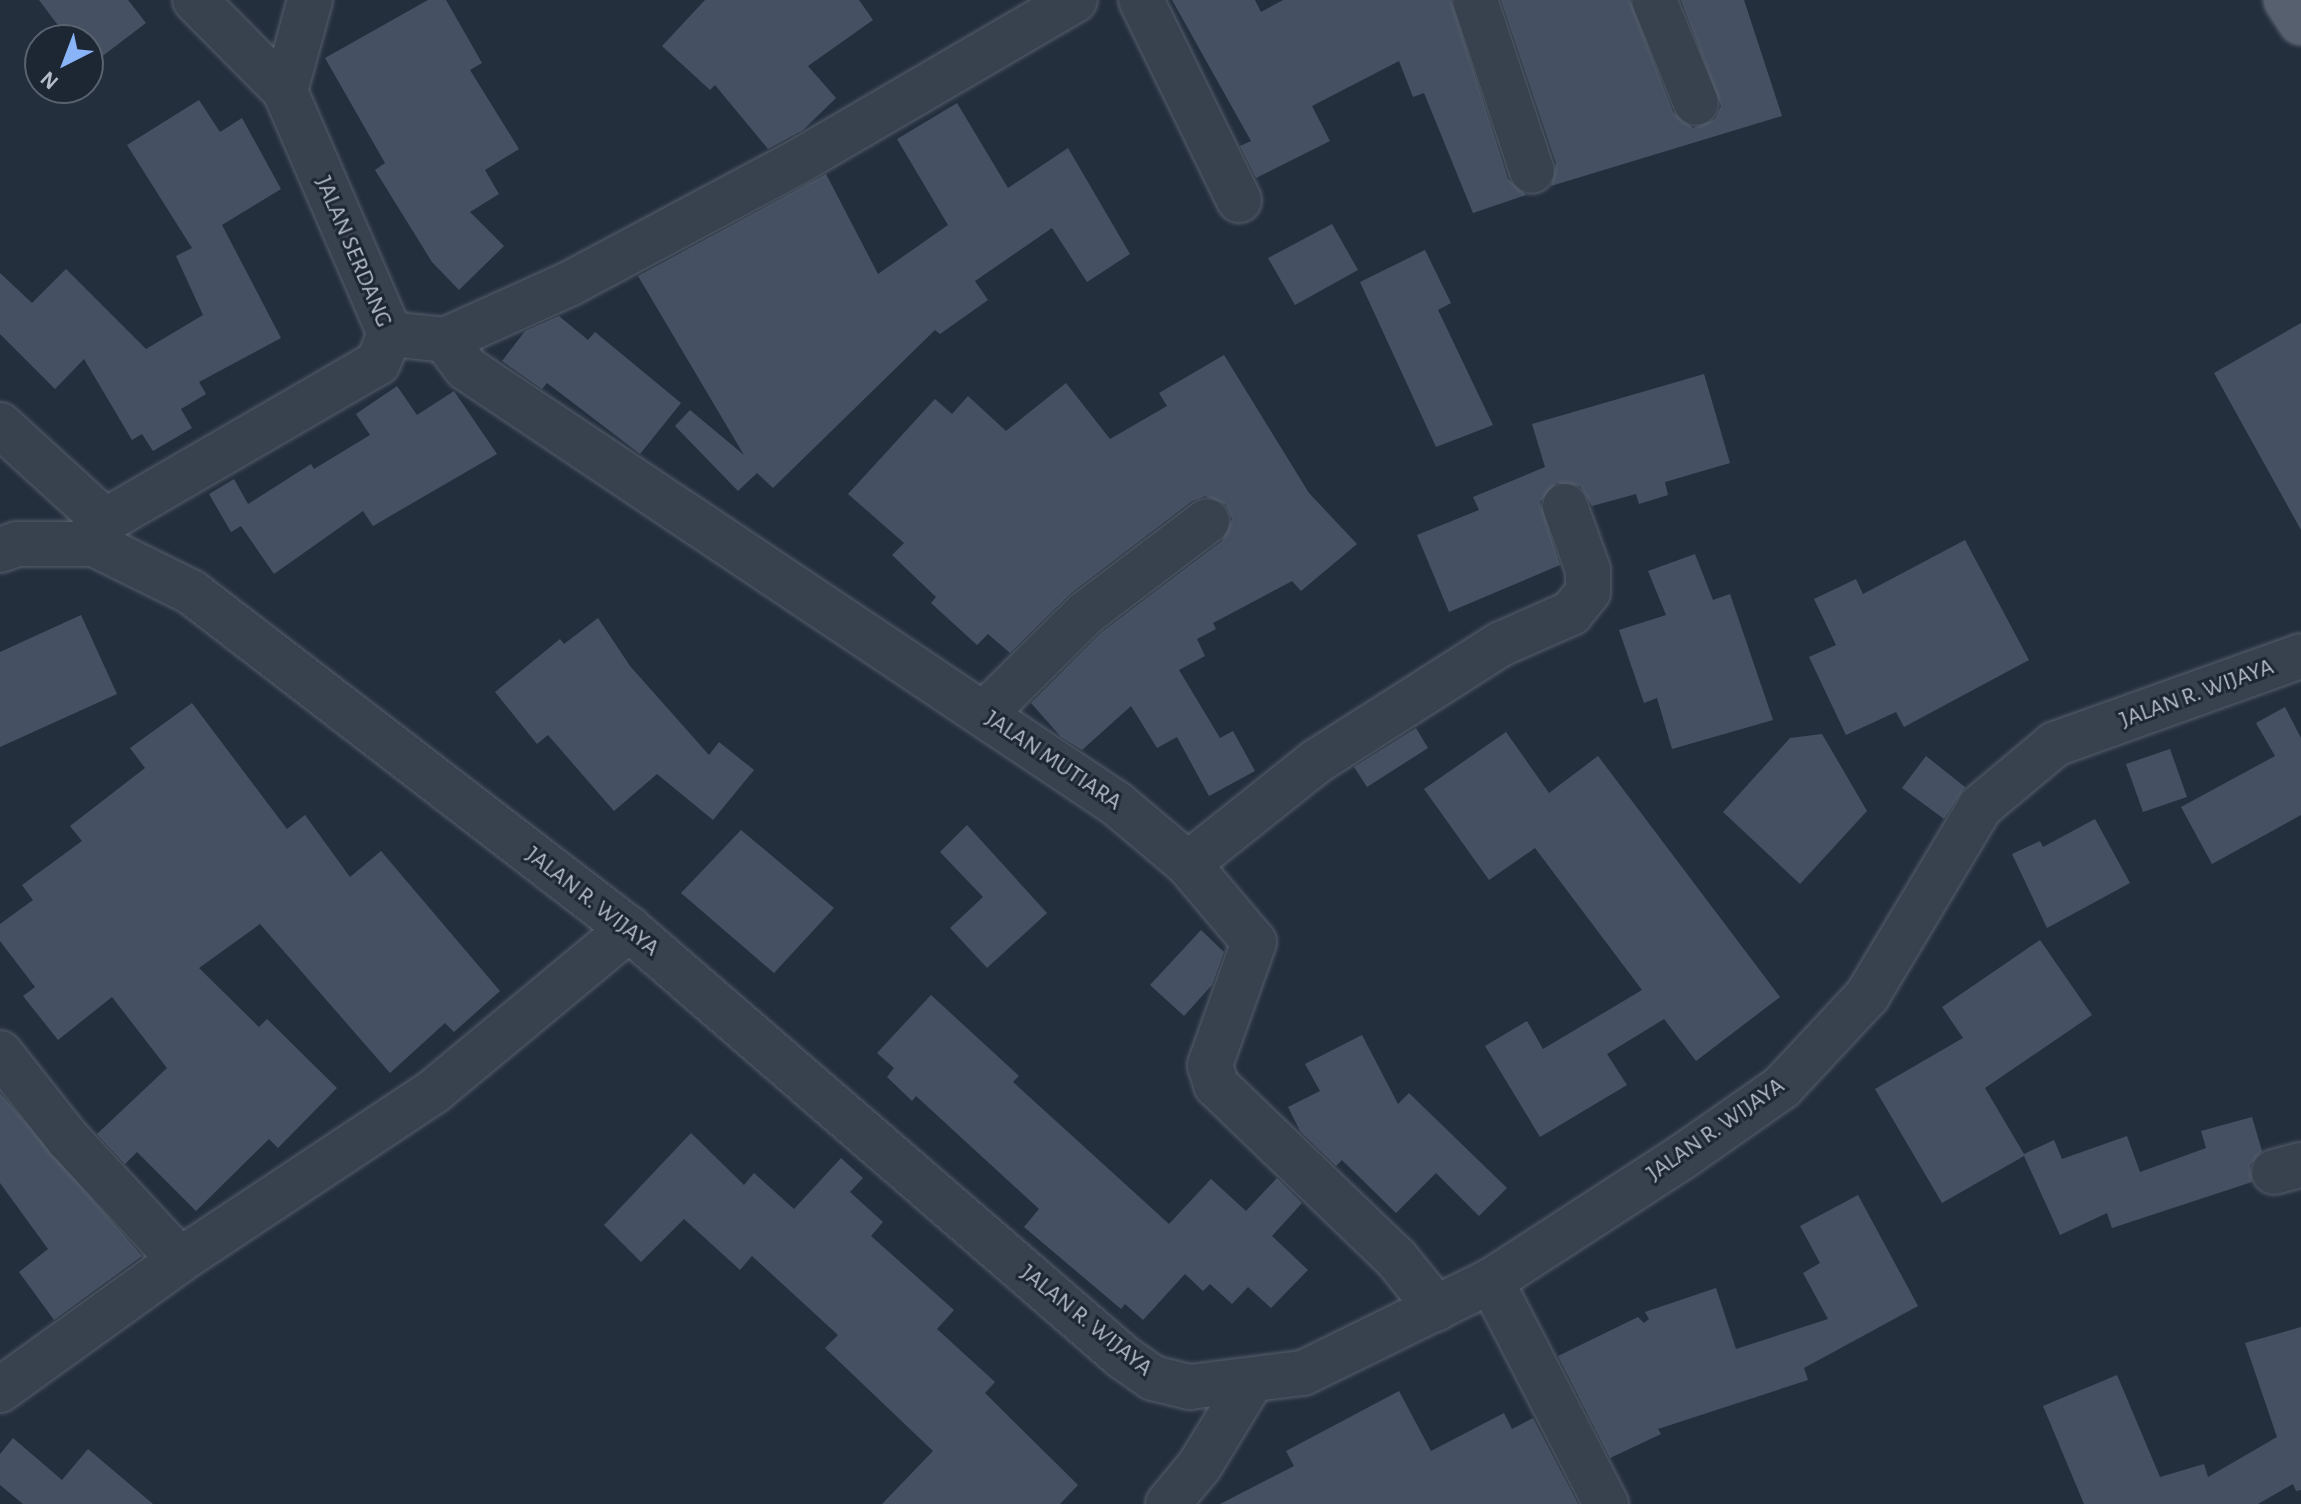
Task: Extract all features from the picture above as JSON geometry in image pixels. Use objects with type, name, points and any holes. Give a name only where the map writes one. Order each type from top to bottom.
[{"type":"main road","points":[[2286,0],[2301,23]]},
{"type":"street","points":[[195,0],[285,91],[310,0]]},
{"type":"street","points":[[390,334],[445,340],[569,284],[796,163],[1075,0]]},
{"type":"street","points":[[1141,0],[1239,200]]},
{"type":"street","points":[[1475,0],[1532,171]]},
{"type":"street","points":[[1654,0],[1696,103]]},
{"type":"street","name":"JALAN SERDANG","points":[[100,532],[378,363],[390,334],[285,91]]},
{"type":"street","name":"JALAN MUTIARA","points":[[445,340],[466,368],[1117,804],[1188,864],[1254,942],[1210,1065],[1216,1085],[1396,1258],[1437,1309]]},
{"type":"street","points":[[0,425],[100,532]]},
{"type":"street","points":[[1188,864],[1317,761],[1501,644],[1571,613],[1588,592],[1588,570],[1565,506]]},
{"type":"street","points":[[984,714],[1086,613],[1207,521]]},
{"type":"street","name":"JALAN R. WIJAYA","points":[[0,550],[17,544],[100,532],[191,592],[629,929],[1123,1357],[1153,1378],[1190,1387],[1250,1383],[1303,1373],[1491,1281],[1782,1087],[1867,996],[1980,807],[2055,744],[2301,656]]},
{"type":"street","points":[[0,1390],[180,1260],[434,1091],[629,929]]},
{"type":"street","points":[[0,1053],[68,1139],[180,1260]]},
{"type":"street","points":[[1491,1281],[1606,1504]]},
{"type":"street","points":[[1168,1504],[1200,1465],[1250,1383]]},
{"type":"building","points":[[39,0],[128,0],[146,23],[104,55],[104,24],[57,24]]},
{"type":"building","points":[[428,0],[446,0],[482,63],[470,70],[519,149],[485,170],[499,194],[470,212],[504,246],[459,290],[432,262],[375,170],[385,163],[325,58]]},
{"type":"building","points":[[705,0],[859,0],[873,20],[808,66],[836,98],[803,130],[768,149],[715,85],[710,90],[662,46]]},
{"type":"building","points":[[1172,0],[1255,0],[1261,12],[1283,0],[1451,0],[1508,179],[1526,195],[1473,213],[1424,93],[1413,97],[1399,61],[1312,106],[1330,141],[1256,178],[1240,146],[1251,141]]},
{"type":"building","points":[[1501,0],[1630,0],[1673,112],[1693,128],[1715,119],[1721,106],[1681,0],[1744,0],[1782,116],[1551,186],[1556,163]]},
{"type":"building","points":[[199,100],[220,132],[242,118],[281,189],[222,225],[281,338],[199,382],[206,394],[181,409],[192,428],[153,451],[142,434],[132,440],[84,359],[55,389],[0,334],[0,273],[32,303],[66,269],[146,349],[203,315],[176,256],[192,248],[127,145]]},
{"type":"building","points":[[957,103],[1008,188],[1068,148],[1130,254],[1087,282],[1052,228],[975,281],[988,300],[940,334],[935,330],[773,488],[757,473],[738,491],[675,426],[690,410],[744,455],[638,276],[826,174],[878,274],[948,225],[897,139]]},
{"type":"building","points":[[1332,224],[1358,270],[1295,305],[1268,258]]},
{"type":"building","points":[[1425,250],[1451,303],[1438,310],[1493,425],[1436,447],[1360,282]]},
{"type":"building","points":[[559,316],[588,340],[595,332],[681,403],[640,454],[547,383],[542,389],[502,361],[525,331]]},
{"type":"building","points":[[2301,323],[2301,530],[2214,373]]},
{"type":"building","points":[[1224,355],[1309,493],[1357,544],[1301,591],[1292,581],[1213,623],[1216,629],[1197,639],[1205,656],[1179,670],[1220,738],[1233,731],[1255,771],[1209,796],[1177,737],[1157,748],[1131,706],[1082,750],[1061,737],[1031,703],[1102,632],[1222,541],[1232,519],[1226,505],[1205,496],[1192,501],[1071,593],[1010,653],[988,634],[977,645],[931,603],[936,597],[892,555],[904,543],[848,494],[935,399],[952,414],[968,396],[1006,431],[1066,383],[1110,439],[1167,406],[1159,393]]},
{"type":"building","points":[[1704,374],[1730,463],[1665,482],[1668,495],[1639,504],[1636,494],[1592,506],[1580,486],[1556,483],[1540,502],[1560,565],[1449,612],[1417,535],[1479,510],[1473,497],[1545,467],[1532,424]]},
{"type":"building","points":[[397,386],[417,415],[454,391],[497,454],[373,526],[363,511],[274,574],[241,526],[231,532],[209,494],[234,479],[248,504],[311,464],[314,469],[370,435],[356,414]]},
{"type":"building","points":[[1965,540],[2029,660],[1904,727],[1896,712],[1846,735],[1809,657],[1836,645],[1814,599],[1856,579],[1863,594]]},
{"type":"building","points":[[1695,554],[1713,600],[1730,594],[1773,720],[1672,749],[1657,698],[1644,703],[1619,630],[1666,615],[1648,571]]},
{"type":"building","points":[[81,615],[117,694],[0,747],[0,652]]},
{"type":"building","points":[[598,618],[630,666],[709,755],[719,742],[754,770],[713,820],[657,774],[614,811],[548,735],[537,744],[495,692],[560,639],[564,644]]},
{"type":"building","points":[[192,703],[287,829],[305,815],[350,877],[381,851],[500,991],[454,1032],[445,1023],[390,1073],[260,924],[199,968],[259,1027],[267,1019],[337,1088],[278,1148],[269,1139],[196,1211],[137,1152],[125,1164],[97,1134],[167,1068],[112,997],[58,1040],[23,996],[35,987],[0,941],[0,924],[33,900],[22,885],[82,841],[70,826],[145,768],[130,748]]},
{"type":"building","points":[[2285,707],[2301,738],[2301,815],[2212,864],[2181,807],[2275,756],[2256,723]]},
{"type":"building","points":[[1416,728],[1428,748],[1367,787],[1354,767]]},
{"type":"building","points":[[1506,732],[1549,793],[1598,756],[1780,997],[1696,1061],[1664,1019],[1607,1054],[1627,1085],[1540,1137],[1485,1046],[1527,1021],[1543,1049],[1642,990],[1535,848],[1489,880],[1424,789]]},
{"type":"building","points":[[1822,734],[1867,811],[1800,884],[1723,812],[1790,738]]},
{"type":"building","points":[[2170,749],[2187,797],[2143,812],[2126,764]]},
{"type":"building","points":[[1926,756],[1965,787],[1944,819],[1902,788]]},
{"type":"building","points":[[2095,819],[2130,883],[2047,928],[2012,854],[2040,841],[2043,847]]},
{"type":"building","points":[[967,825],[1047,913],[987,968],[950,928],[983,897],[940,852]]},
{"type":"building","points":[[741,830],[834,908],[774,973],[681,893]]},
{"type":"building","points":[[1201,930],[1224,952],[1212,985],[1184,1016],[1150,985]]},
{"type":"building","points":[[2040,940],[2092,1015],[1985,1088],[2024,1154],[2054,1140],[2062,1159],[2127,1136],[2140,1172],[2206,1148],[2201,1131],[2252,1117],[2262,1151],[2250,1165],[2252,1182],[2112,1228],[2107,1213],[2060,1235],[2024,1156],[1942,1203],[1875,1089],[1963,1038],[1942,1007]]},
{"type":"building","points":[[931,995],[1019,1076],[1013,1082],[1169,1224],[1211,1179],[1246,1211],[1277,1178],[1302,1203],[1272,1236],[1308,1270],[1271,1308],[1248,1287],[1232,1304],[1210,1284],[1203,1291],[1185,1274],[1143,1320],[1125,1304],[1121,1309],[1024,1227],[1039,1209],[916,1096],[912,1101],[887,1077],[894,1068],[877,1053]]},
{"type":"building","points":[[1362,1035],[1398,1104],[1409,1093],[1507,1188],[1479,1216],[1436,1173],[1396,1213],[1342,1160],[1336,1166],[1300,1131],[1288,1107],[1320,1091],[1305,1064]]},
{"type":"building","points":[[0,1093],[142,1256],[54,1320],[19,1272],[48,1249],[0,1183]]},
{"type":"building","points":[[691,1133],[744,1185],[754,1173],[794,1209],[841,1158],[863,1178],[850,1192],[883,1222],[871,1236],[954,1310],[937,1329],[995,1382],[985,1393],[1078,1485],[1060,1504],[882,1504],[933,1451],[825,1348],[838,1335],[752,1256],[740,1270],[684,1219],[641,1262],[604,1225]]},
{"type":"building","points":[[1858,1195],[1918,1306],[1804,1368],[1808,1380],[1658,1429],[1661,1434],[1610,1458],[1558,1356],[1638,1317],[1644,1323],[1649,1319],[1645,1312],[1716,1288],[1736,1349],[1828,1319],[1803,1273],[1820,1263],[1800,1226]]},
{"type":"building","points":[[2301,1327],[2301,1490],[2296,1491],[2293,1484],[2258,1504],[2084,1504],[2043,1406],[2117,1375],[2160,1477],[2204,1464],[2208,1477],[2277,1437],[2245,1343]]},
{"type":"building","points":[[1399,1391],[1431,1451],[1504,1413],[1512,1429],[1533,1418],[1578,1504],[1220,1504],[1294,1466],[1286,1451]]},
{"type":"building","points":[[13,1438],[62,1480],[88,1449],[153,1504],[23,1504],[0,1485],[0,1454]]}]
